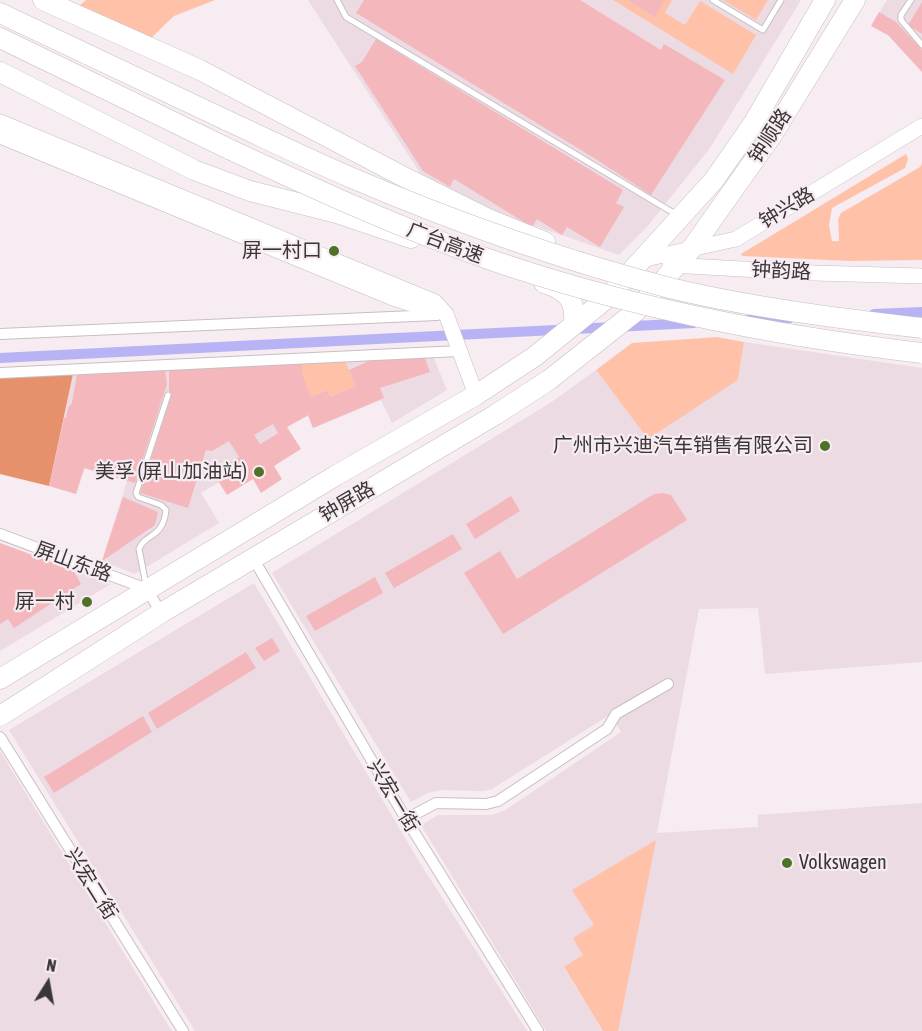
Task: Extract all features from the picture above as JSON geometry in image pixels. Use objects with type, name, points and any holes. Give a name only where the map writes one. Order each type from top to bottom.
[{"type":"highway","points":[[43,0],[200,70],[404,177],[513,230],[563,249],[612,263],[641,260],[656,265],[661,274],[661,283]]},
{"type":"highway","name":"钟顺路","points":[[641,260],[714,180],[753,124],[825,0]]},
{"type":"highway","name":"钟顺路","points":[[676,266],[692,248],[772,135],[855,0]]},
{"type":"highway","name":"广台高速","points":[[0,13],[351,178],[466,223],[574,261],[718,298],[829,317],[922,328]]},
{"type":"highway","name":"广台高速","points":[[0,38],[324,193],[414,231],[492,260],[591,290],[704,318],[809,339],[922,353]]},
{"type":"highway","points":[[0,72],[194,170],[283,201],[337,213],[552,286],[569,296],[575,312],[574,323]]},
{"type":"highway","name":"钟屏路","points":[[0,679],[335,476],[476,395],[534,357],[606,299],[641,260]]},
{"type":"highway","name":"钟屏路","points":[[0,716],[161,613],[495,415],[549,380],[635,312],[676,266]]},
{"type":"street","points":[[0,122],[435,302],[446,314],[476,395]]},
{"type":"street","name":"钟兴路","points":[[641,260],[736,239],[922,126]]},
{"type":"street","points":[[0,136],[393,298],[446,314]]},
{"type":"street","name":"钟韵路","points":[[641,260],[676,266],[922,276]]},
{"type":"street","points":[[0,334],[446,314]]},
{"type":"street","points":[[0,373],[457,346]]},
{"type":"street","name":"屏山东路","points":[[0,534],[147,589]]},
{"type":"street","name":"兴宏一街","points":[[253,558],[406,819],[538,1031]]},
{"type":"street","points":[[147,589],[161,613]]},
{"type":"street","points":[[406,819],[436,803],[486,804],[498,801],[607,729],[616,714],[668,684]]},
{"type":"street","name":"兴宏二街","points":[[0,737],[183,1031]]},
{"type":"lane","points":[[337,0],[346,17],[681,218]]},
{"type":"lane","points":[[713,0],[763,30],[781,0]]},
{"type":"lane","points":[[911,0],[901,15],[901,20],[922,44]]},
{"type":"lane","points":[[147,589],[139,549],[141,544],[160,529],[166,510],[161,505],[138,497],[136,493],[168,395]]},
{"type":"shaded area","points":[[86,0],[215,0],[174,16],[149,40],[78,7]]},
{"type":"shaded area","points":[[308,0],[801,0],[710,148],[646,228],[619,255],[486,209],[420,173]]},
{"type":"shaded area","points":[[613,0],[672,0],[665,13],[685,25],[700,1],[756,35],[733,74]]},
{"type":"shaded area","points":[[723,0],[768,0],[756,20]]},
{"type":"shaded area","points":[[887,0],[922,0],[922,72],[888,35],[871,26]]},
{"type":"shaded area","points":[[906,154],[908,159],[905,168],[832,208],[829,225],[832,241],[839,241],[838,219],[841,213],[920,167],[922,163],[922,260],[851,261],[742,256],[741,254]]},
{"type":"shaded area","points":[[717,337],[744,342],[738,380],[648,439],[596,370],[632,343]]},
{"type":"shaded area","points":[[744,342],[922,368],[922,662],[765,674],[758,608],[699,609],[657,833],[758,827],[758,815],[922,803],[922,1031],[618,1031],[594,925],[584,955],[564,968],[603,1031],[546,1031],[421,825],[438,815],[491,815],[504,811],[621,732],[611,714],[492,789],[484,791],[440,790],[428,793],[411,802],[272,573],[550,403],[596,370],[648,438],[738,380]]},
{"type":"shaded area","points":[[433,356],[447,390],[392,423],[381,400],[313,428],[308,416],[287,427],[213,473],[219,482],[201,493],[219,523],[135,574],[102,561],[127,481],[85,468],[76,494],[49,486],[73,374]]},
{"type":"shaded area","points":[[345,361],[356,386],[330,397],[328,390],[311,397],[302,373],[302,363]]},
{"type":"shaded area","points":[[73,374],[49,486],[0,474],[0,376]]},
{"type":"shaded area","points":[[0,543],[73,570],[111,584],[0,651]]},
{"type":"shaded area","points":[[254,583],[420,863],[527,1031],[195,1031],[9,730]]},
{"type":"shaded area","points":[[0,751],[163,1017],[172,1031],[0,1031]]},
{"type":"shaded area","points":[[656,840],[618,1031],[603,1031],[564,967],[583,955],[573,938],[594,925],[572,890]]},
{"type":"building","points":[[364,0],[580,0],[661,50],[664,44],[725,80],[651,195],[356,13]]},
{"type":"building","points":[[627,0],[665,0],[655,17]]},
{"type":"building","points":[[922,2],[922,34],[908,25]]},
{"type":"building","points":[[879,12],[896,22],[922,50],[922,72],[888,35],[871,26]]},
{"type":"building","points":[[376,39],[623,190],[616,203],[624,207],[600,247],[567,227],[562,235],[537,219],[532,227],[454,179],[450,187],[423,171],[355,66],[362,62]]},
{"type":"building","points":[[424,356],[430,372],[380,388],[384,398],[313,428],[308,415],[287,427],[301,449],[274,466],[282,479],[261,493],[253,479],[227,495],[213,473],[239,457],[229,441],[212,451],[206,450],[188,508],[140,493],[169,402],[169,369],[302,363],[302,373],[311,397],[328,390],[330,397],[356,386],[349,370],[369,361],[368,359]],"holes":[[[273,424],[278,433],[260,444],[254,435]]]},
{"type":"building","points":[[165,369],[167,384],[135,483],[84,468],[76,494],[49,486],[64,418],[72,403],[77,374]]},
{"type":"building","points":[[654,494],[671,495],[687,520],[503,634],[464,573],[500,551],[517,579]]},
{"type":"building","points":[[511,496],[520,511],[475,539],[466,524]]},
{"type":"building","points":[[123,497],[158,512],[155,525],[102,561]]},
{"type":"building","points":[[453,534],[462,549],[394,588],[385,573]]},
{"type":"building","points":[[0,543],[73,570],[81,584],[14,628],[8,619],[0,624]]},
{"type":"building","points":[[375,577],[383,593],[315,631],[306,616]]},
{"type":"building","points":[[272,638],[280,651],[264,661],[255,648]]},
{"type":"building","points":[[246,652],[256,668],[157,729],[148,713]]},
{"type":"building","points":[[143,716],[152,732],[54,793],[44,777]]},
{"type":"waterway","points":[[874,314],[922,312]]},
{"type":"waterway","points":[[748,320],[790,318]]},
{"type":"waterway","points":[[0,358],[694,323]]},
{"type":"place","name":"屏一村口","points":[[334,251]]},
{"type":"place","name":"广州市兴迪汽车销售有限公司","points":[[825,446]]},
{"type":"place","name":"美孚 (屏山加油站)","points":[[259,472]]},
{"type":"place","name":"屏一村","points":[[87,602]]},
{"type":"place","name":"Volkswagen","points":[[787,863]]}]
